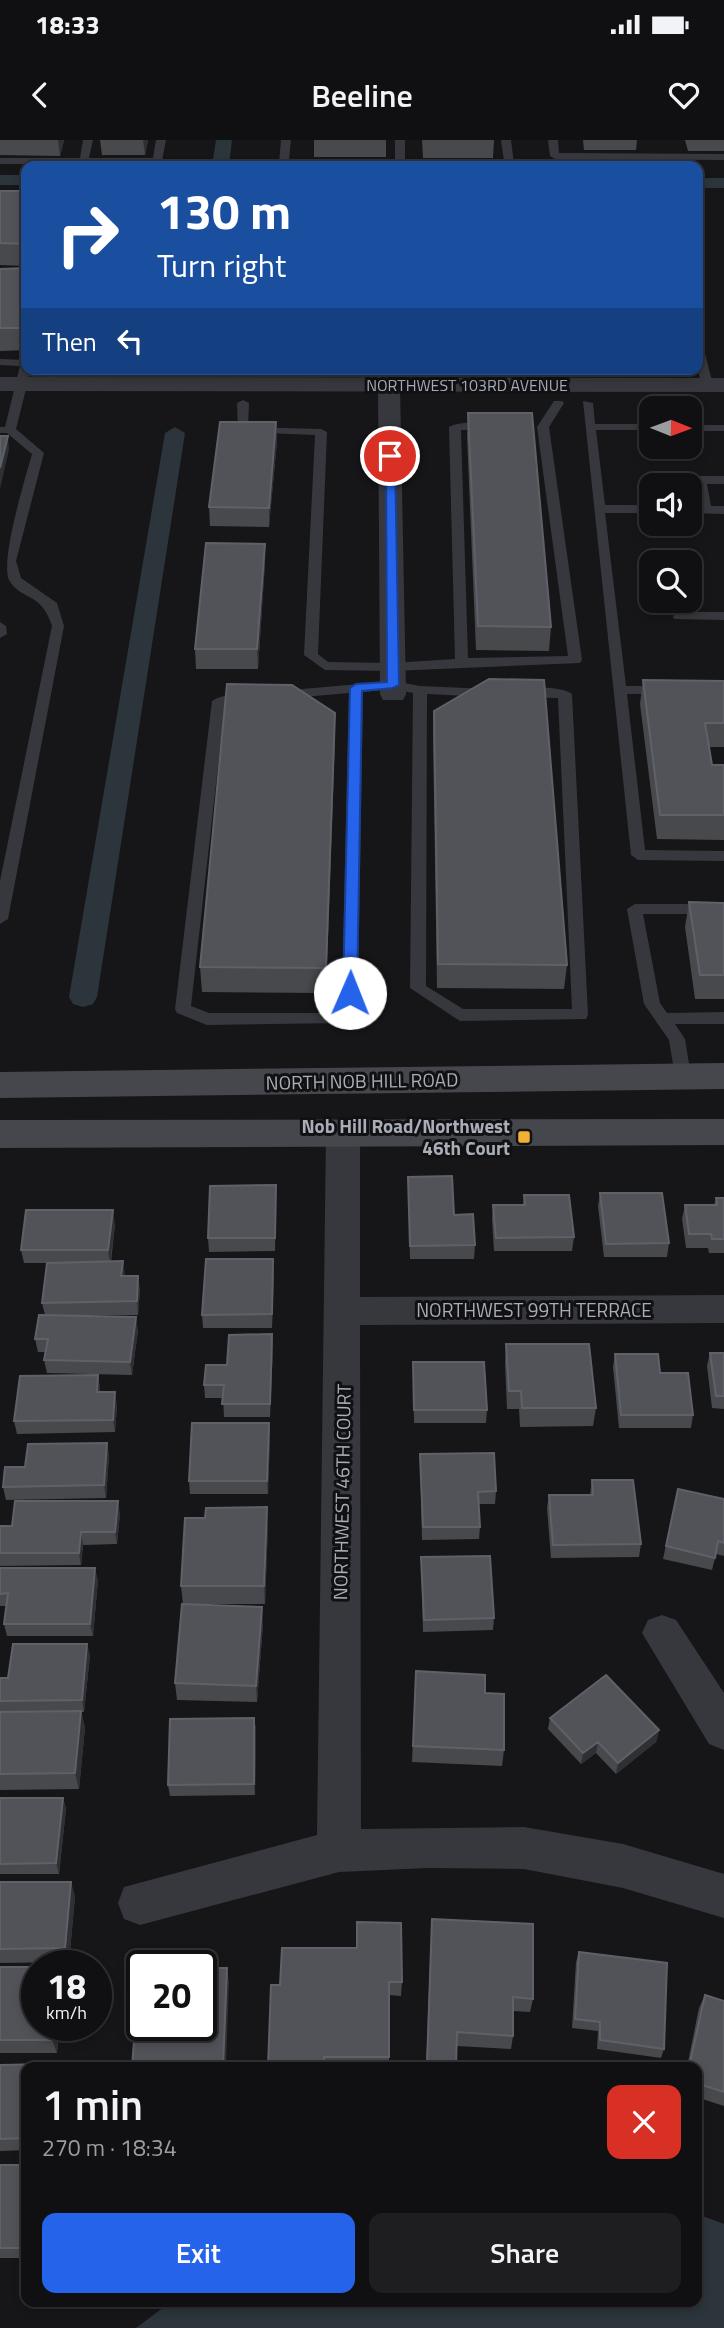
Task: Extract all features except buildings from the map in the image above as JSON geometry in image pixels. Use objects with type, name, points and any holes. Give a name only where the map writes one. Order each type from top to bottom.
[{"type":"main road","name":"NORTH NOB HILL ROAD","points":[[0,1086],[724,1076]]},
{"type":"main road","points":[[0,1134],[724,1132]]},
{"type":"street","name":"NORTHWEST 103RD AVENUE","points":[[16,383],[243,402],[431,377],[718,391]]},
{"type":"street","name":"NORTHWEST 103RD AVENUE","points":[[16,383],[383,385],[558,403],[589,415],[718,391]]},
{"type":"street","points":[[383,385],[393,682]]},
{"type":"street","name":"NORTHWEST 46TH COURT","points":[[339,1851],[343,1134]]},
{"type":"street","name":"NORTHWEST 99TH TERRACE","points":[[344,1311],[724,1309]]},
{"type":"street","points":[[662,1633],[724,1730]]},
{"type":"street","points":[[140,1903],[339,1851],[428,1847],[524,1848],[623,1866],[723,1894]]},
{"type":"lane","points":[[84,161],[89,140]]},
{"type":"lane","points":[[157,161],[161,140]]},
{"type":"lane","points":[[284,161],[286,140]]},
{"type":"lane","points":[[400,140],[400,161]]},
{"type":"lane","points":[[506,140],[509,161]]},
{"type":"lane","points":[[553,140],[555,156],[659,153],[724,157]]},
{"type":"lane","points":[[0,162],[21,162]]},
{"type":"lane","points":[[0,362],[16,383],[5,430],[38,453],[10,561],[15,579],[51,606],[58,626],[0,919]]},
{"type":"lane","points":[[703,364],[718,391]]},
{"type":"lane","points":[[243,402],[242,430],[320,432],[311,655],[325,666],[420,690],[565,694],[580,1015],[460,1016],[418,988],[420,690]]},
{"type":"lane","points":[[356,688],[350,993],[334,1019],[208,1019],[183,1009],[219,701],[356,688],[393,682],[462,662],[575,660],[536,427],[558,403]]},
{"type":"lane","points":[[639,425],[589,415],[599,509],[618,616],[620,690],[638,855],[724,856]]},
{"type":"lane","points":[[462,662],[455,427],[505,427]]},
{"type":"lane","points":[[702,428],[724,428]]},
{"type":"lane","points":[[724,480],[700,480],[705,509],[724,510]]},
{"type":"lane","points":[[599,509],[639,509]]},
{"type":"lane","points":[[680,616],[724,616]]},
{"type":"lane","points":[[0,626],[0,634]]},
{"type":"lane","points":[[620,690],[685,690]]},
{"type":"lane","points":[[683,1076],[677,1039],[652,1004],[635,909],[724,909]]},
{"type":"lane","points":[[663,1019],[724,1018]]},
{"type":"shaded area","points":[[702,2216],[724,2224],[724,2328],[136,2328],[164,2307],[702,2307]]},
{"type":"waterway","points":[[222,161],[224,140]]},
{"type":"waterway","points":[[0,180],[21,180]]},
{"type":"waterway","points":[[703,183],[724,183]]},
{"type":"waterway","points":[[83,997],[175,433]]},
{"type":"place","name":"Nob Hill Road/Northwest 46th Court","points":[[524,1137]]},
{"type":"route","points":[[350,993],[356,688],[393,685],[390,456]]}]
